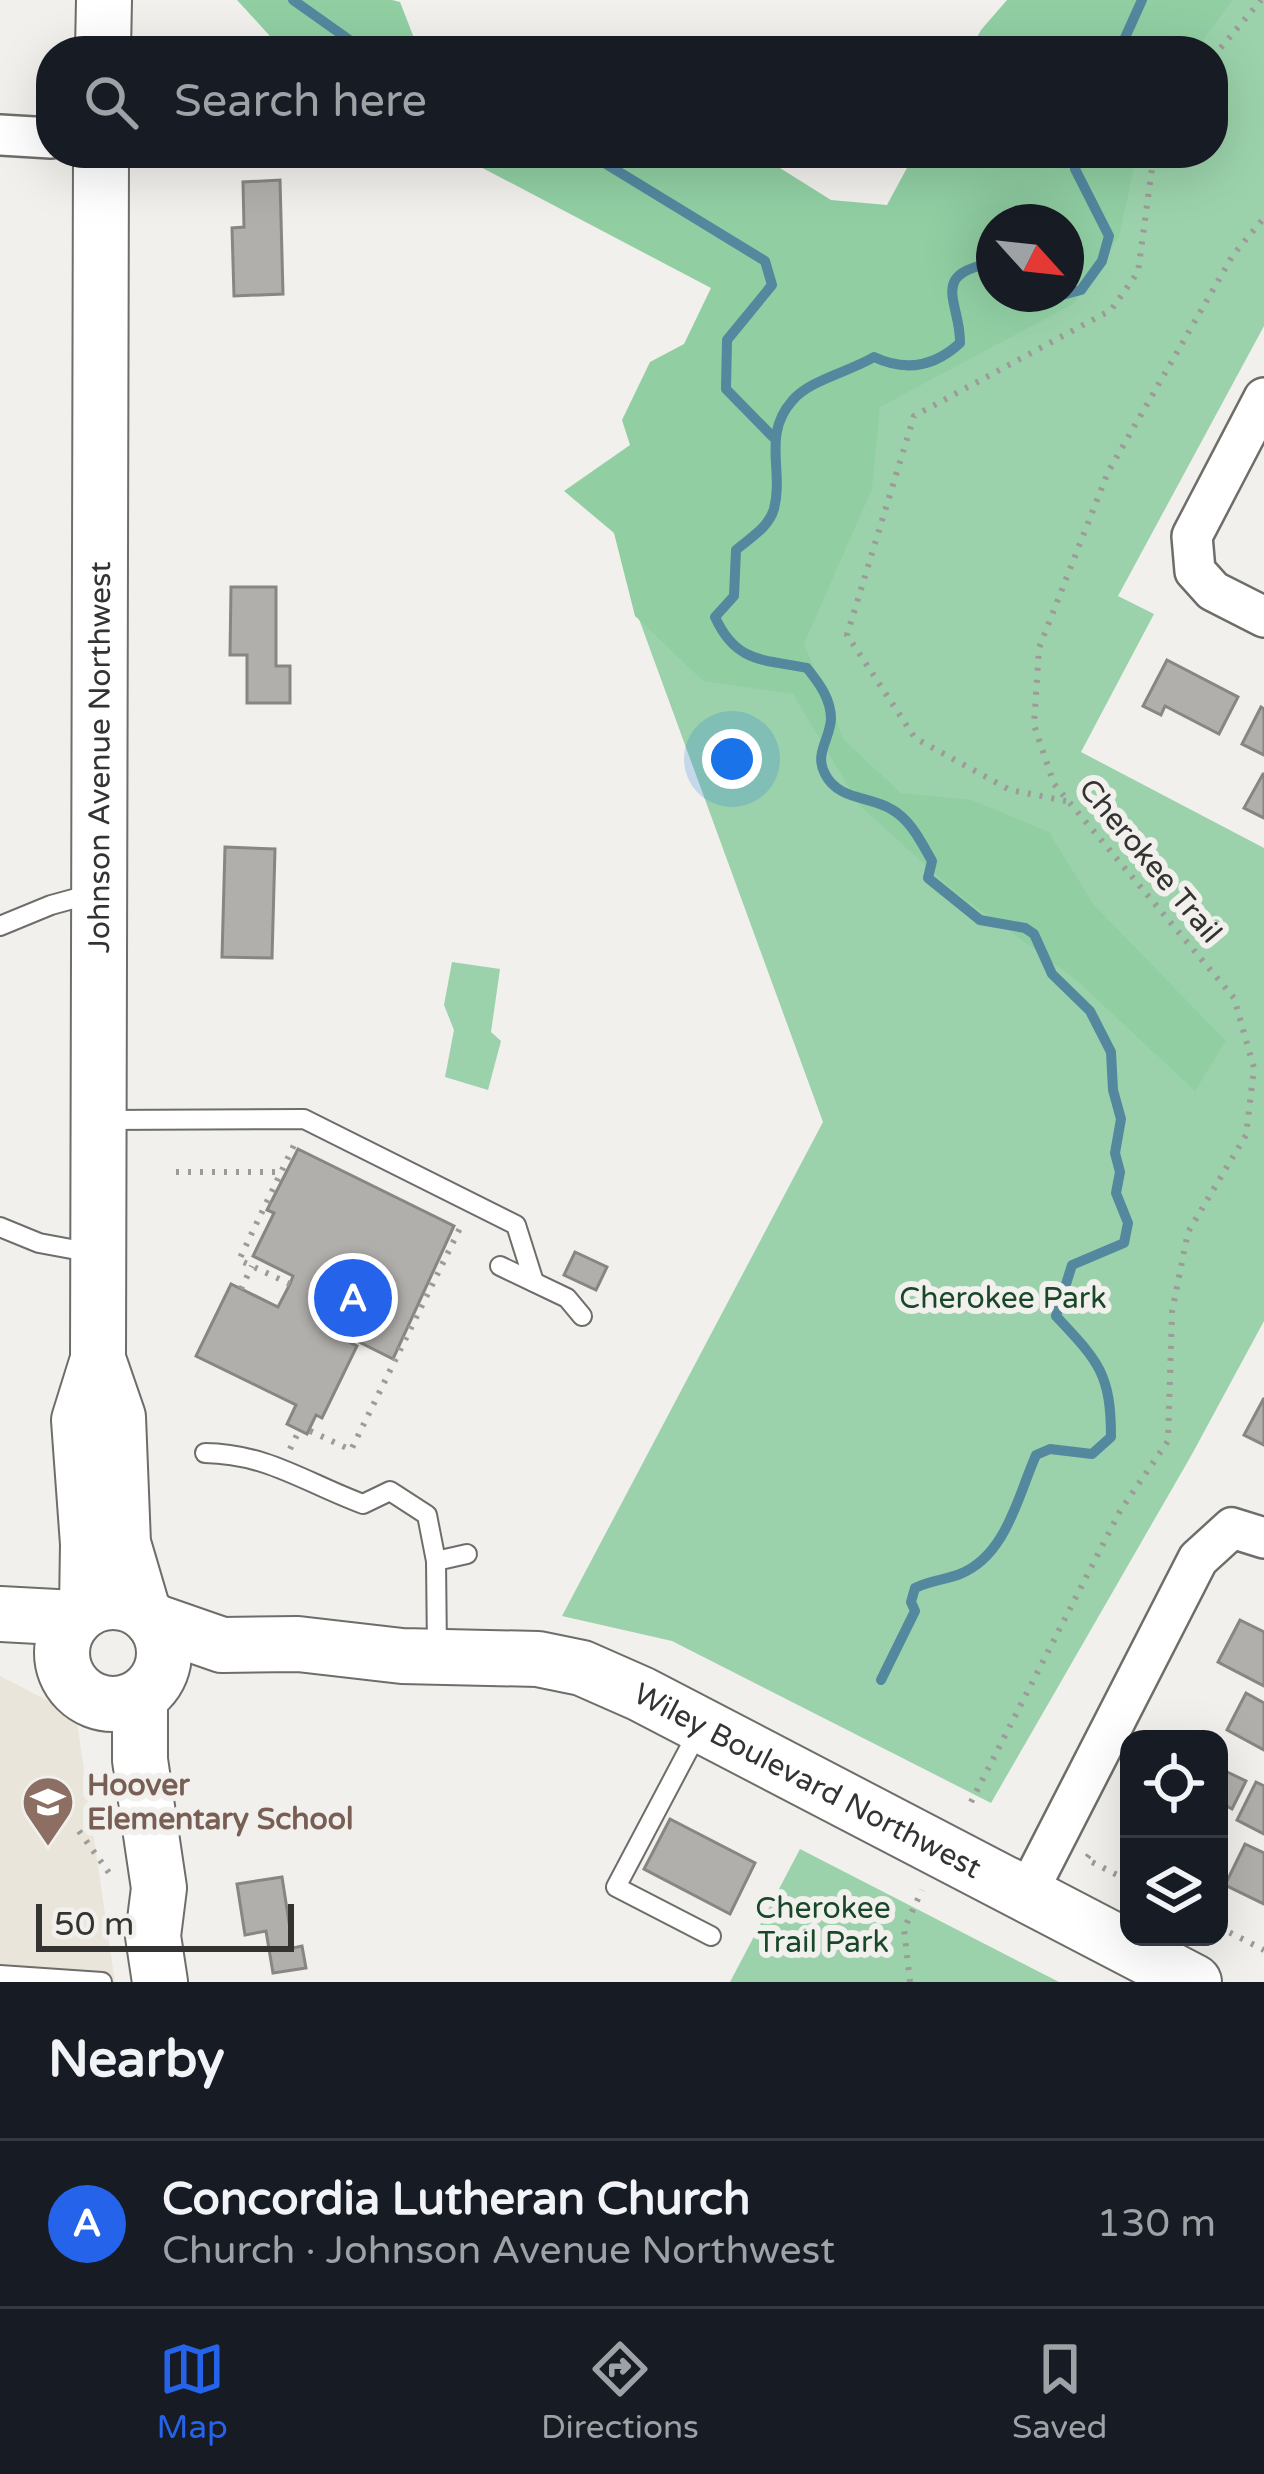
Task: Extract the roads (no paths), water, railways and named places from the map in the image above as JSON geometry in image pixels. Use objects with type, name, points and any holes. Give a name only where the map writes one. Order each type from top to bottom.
[{"type":"street","points":[[103,36],[104,0]]},
{"type":"street","points":[[0,135],[36,137]]},
{"type":"street","name":"Johnson Avenue Northwest","points":[[81,1614],[88,1544],[79,1420],[98,1359],[101,168]]},
{"type":"street","points":[[1264,398],[1192,536],[1196,571],[1213,591],[1264,617]]},
{"type":"street","name":"Johnson Avenue Northwest","points":[[98,1359],[118,1417],[123,1544],[148,1616]]},
{"type":"street","points":[[1024,1897],[1198,1558],[1248,1533]]},
{"type":"street","points":[[0,1614],[81,1614],[115,1602],[148,1616],[164,1648],[164,1663],[146,1692],[140,1760],[159,1888],[157,1959]]},
{"type":"street","points":[[81,1614],[62,1645],[74,1685],[100,1728],[110,1764],[122,1891],[157,1959]]},
{"type":"street","name":"Wiley Boulevard Northwest","points":[[148,1616],[222,1645],[298,1644],[419,1656],[538,1659],[582,1668],[1194,1982]]},
{"type":"street","points":[[0,1648],[111,1705],[146,1692]]},
{"type":"street","name":"Wiley Boulevard Northwest","points":[[146,1692],[298,1679],[419,1656]]},
{"type":"lane","points":[[0,926],[99,892]]},
{"type":"lane","points":[[99,1120],[304,1119],[516,1225],[534,1282]]},
{"type":"lane","points":[[0,1227],[39,1243],[98,1253]]},
{"type":"lane","points":[[500,1266],[567,1298],[582,1316]]},
{"type":"lane","points":[[205,1454],[264,1460],[363,1504],[390,1491],[427,1515],[436,1561],[419,1656]]},
{"type":"lane","points":[[436,1561],[467,1554]]},
{"type":"lane","points":[[701,1726],[616,1887],[712,1936]]},
{"type":"lane","points":[[0,1975],[103,1982]]},
{"type":"waterway","points":[[293,0],[344,36]]},
{"type":"waterway","points":[[1126,36],[1142,0]]},
{"type":"waterway","points":[[613,168],[765,261],[772,285],[727,340],[726,389],[773,437]]},
{"type":"waterway","points":[[1075,168],[1109,236],[1102,261],[1084,286]]},
{"type":"waterway","points":[[881,1680],[915,1611],[911,1602],[915,1588],[960,1574],[989,1554],[1008,1523],[1036,1455],[1050,1449],[1092,1454],[1111,1437],[1105,1382],[1056,1316],[1072,1265],[1124,1243],[1128,1223],[1116,1193],[1120,1172],[1115,1153],[1121,1119],[1113,1090],[1111,1052],[1090,1011],[1052,974],[1034,934],[980,920],[928,878],[932,861],[904,819],[831,782],[821,760],[830,712],[824,692],[807,668],[741,651],[715,617],[734,596],[736,550],[772,515],[778,427],[792,401],[819,382],[874,357],[919,365],[950,351],[960,343],[954,282],[976,267]]},
{"type":"place","name":"Concordia Lutheran Church","points":[[353,1298]]},
{"type":"place","name":"Hoover Elementary School","points":[[48,1848]]},
{"type":"park label","name":"Cherokee Park","points":[[1003,1298]]},
{"type":"park label","name":"Cherokee Trail Park","points":[[823,1925]]}]
